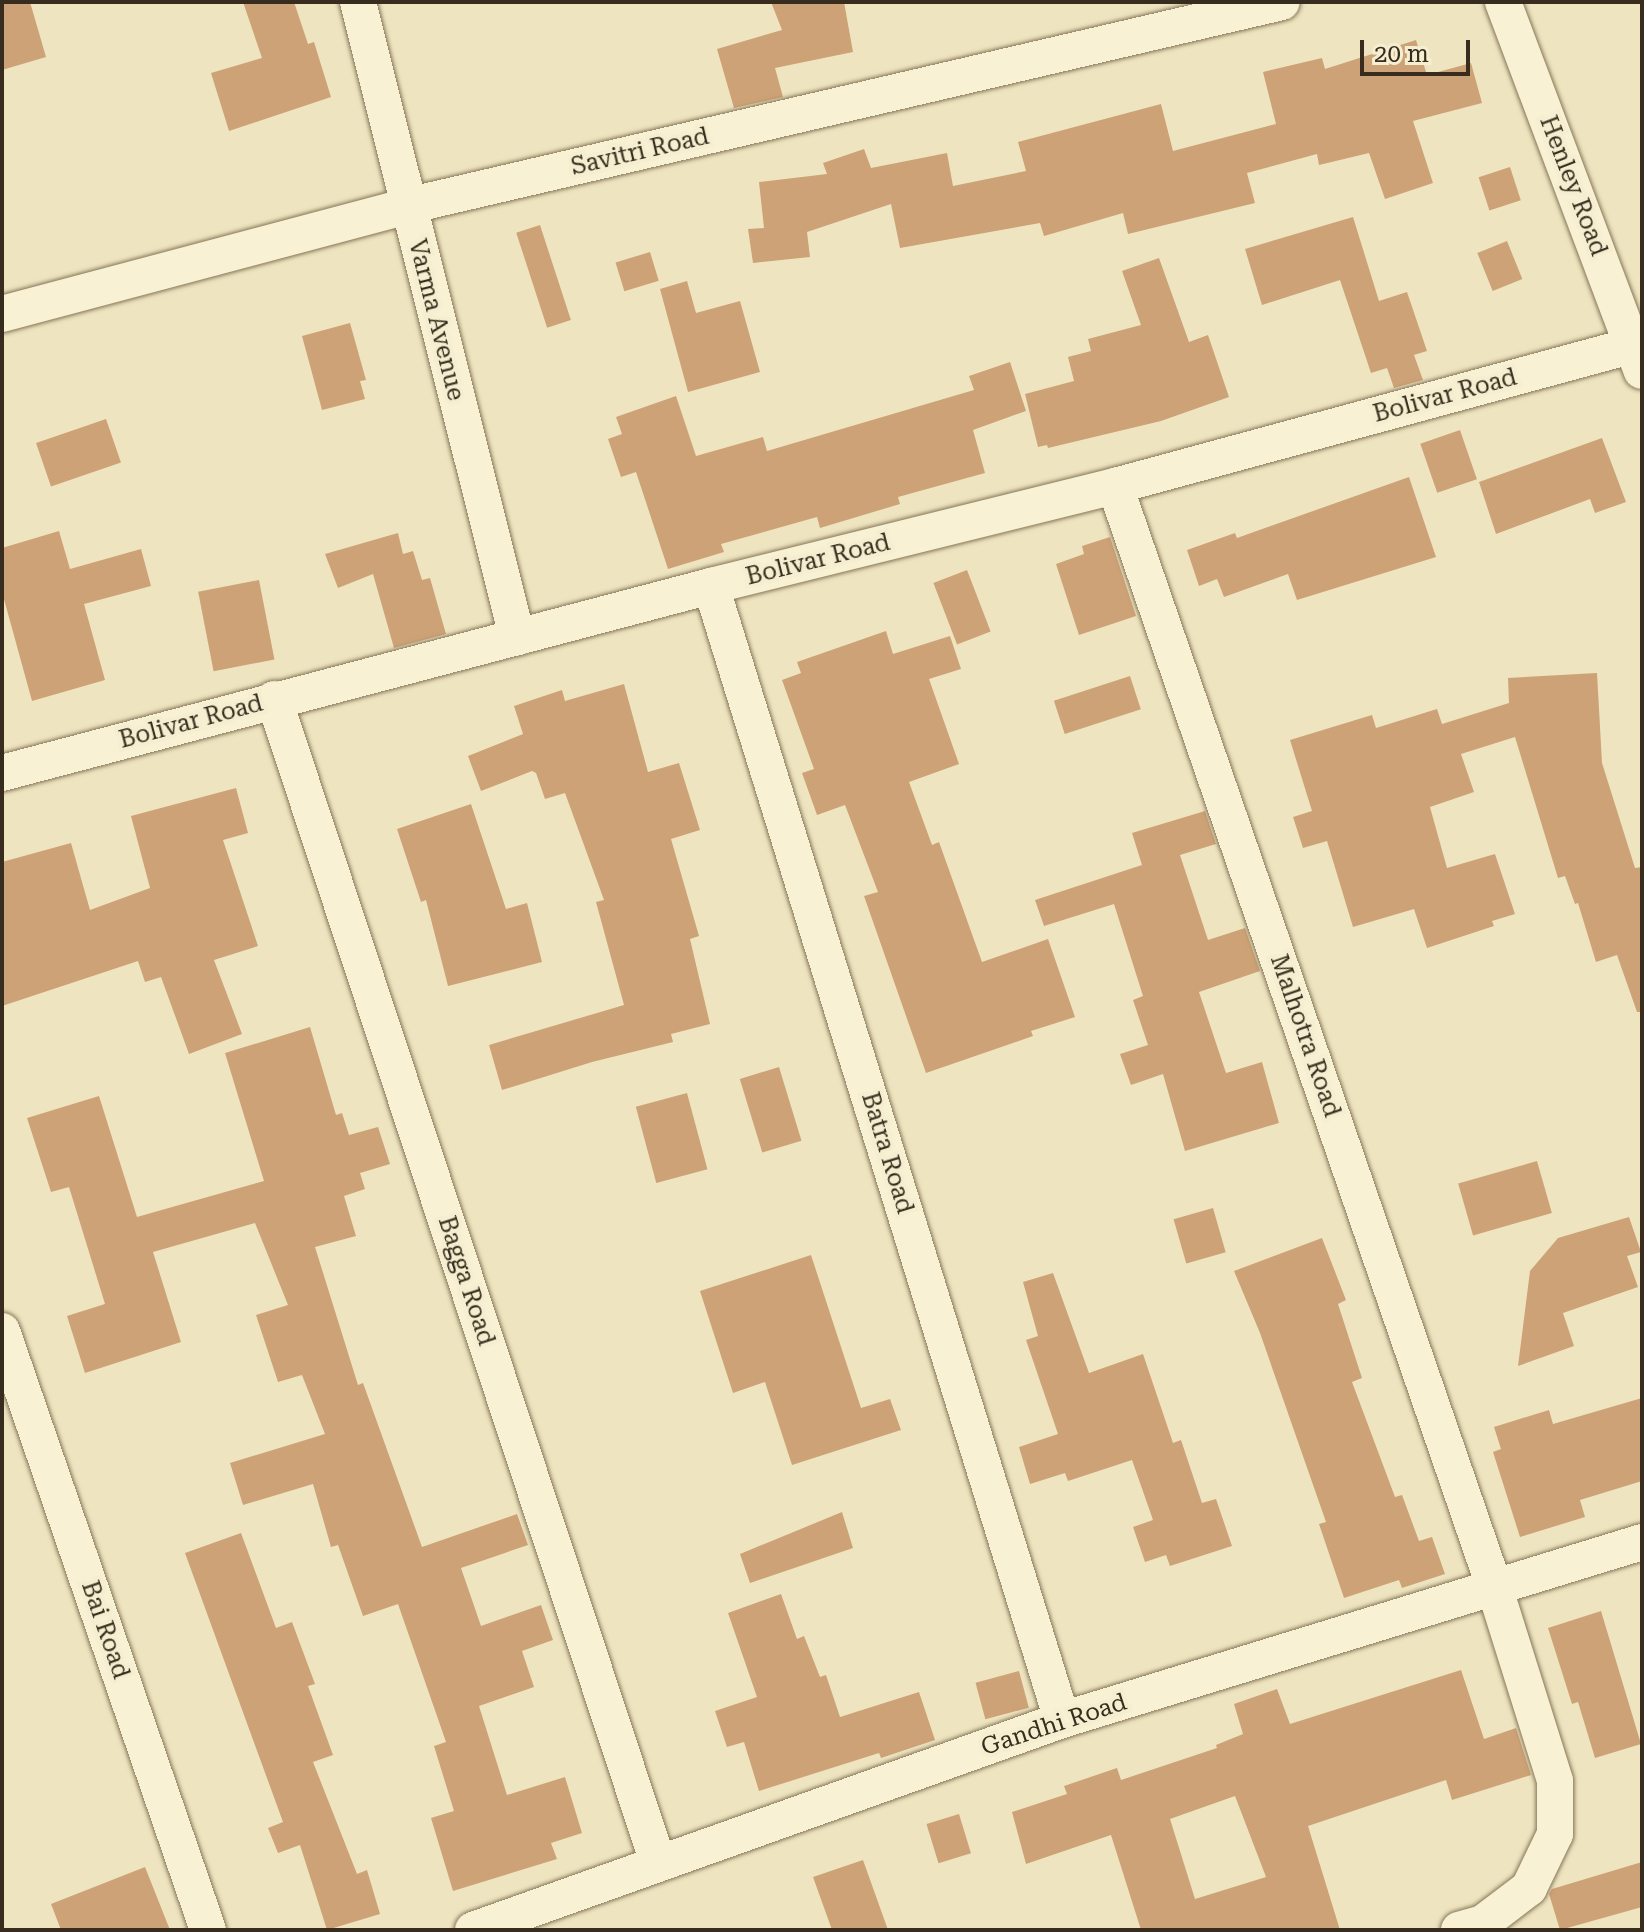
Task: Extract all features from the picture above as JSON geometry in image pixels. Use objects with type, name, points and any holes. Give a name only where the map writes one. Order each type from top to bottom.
[{"type":"street","name":"Varma Avenue","points":[[358,2],[517,637]]},
{"type":"street","name":"Savitri Road","points":[[2,314],[407,206],[1282,2]]},
{"type":"street","name":"Henley Road","points":[[1503,2],[1638,358]]},
{"type":"street","name":"Bolivar Road","points":[[2,773],[711,586],[1638,358]]},
{"type":"street","name":"Malhotra Road","points":[[1115,486],[1494,1586],[1555,1781],[1555,1834],[1529,1888],[1483,1923],[1459,1930]]},
{"type":"street","name":"Batra Road","points":[[711,586],[1062,1720]]},
{"type":"street","name":"Bagga Road","points":[[274,699],[658,1863]]},
{"type":"street","name":"Bai Road","points":[[2,1331],[208,1930]]},
{"type":"street","name":"Gandhi Road","points":[[473,1930],[1062,1720],[1642,1542]]},
{"type":"building","points":[[2,2],[30,2],[46,57],[2,70]]},
{"type":"building","points":[[243,2],[294,2],[308,44],[314,42],[331,97],[229,131],[211,73],[262,58]]},
{"type":"building","points":[[771,2],[844,2],[853,52],[775,68],[783,97],[734,108],[717,49],[782,30]]},
{"type":"building","points":[[1416,40],[1427,75],[1471,63],[1482,103],[1413,121],[1433,183],[1385,199],[1369,153],[1319,165],[1317,154],[1247,173],[1255,203],[1128,234],[1123,213],[1044,236],[1040,223],[900,248],[891,204],[807,232],[810,257],[753,263],[748,229],[764,228],[759,182],[827,174],[823,163],[864,149],[871,168],[947,153],[953,186],[1026,171],[1018,142],[1161,104],[1173,151],[1276,124],[1263,72],[1322,58],[1325,69]]},
{"type":"building","points":[[1510,167],[1521,200],[1489,210],[1479,177]]},
{"type":"building","points":[[1353,217],[1379,301],[1407,292],[1427,351],[1414,355],[1423,380],[1394,388],[1387,368],[1371,373],[1340,280],[1262,305],[1245,249]]},
{"type":"building","points":[[540,225],[571,320],[547,328],[516,233]]},
{"type":"building","points":[[1507,241],[1522,279],[1493,291],[1477,253]]},
{"type":"building","points":[[650,252],[659,281],[624,291],[616,263]]},
{"type":"building","points":[[1159,258],[1189,342],[1208,335],[1229,397],[1161,421],[1048,448],[1047,445],[1038,447],[1025,394],[1074,381],[1068,357],[1091,351],[1088,339],[1141,325],[1122,271]]},
{"type":"building","points":[[687,281],[696,313],[740,301],[760,372],[688,392],[660,289]]},
{"type":"building","points":[[350,323],[366,380],[360,381],[365,399],[322,410],[302,336]]},
{"type":"building","points":[[1010,362],[1026,411],[973,430],[985,473],[898,497],[900,504],[820,528],[817,517],[721,544],[724,552],[668,569],[636,472],[621,477],[608,439],[622,434],[616,417],[676,396],[696,456],[763,437],[767,451],[974,390],[969,376]]},
{"type":"building","points":[[106,419],[121,462],[51,487],[36,443]]},
{"type":"building","points":[[1460,430],[1477,479],[1437,493],[1420,444]]},
{"type":"building","points":[[1602,438],[1626,502],[1595,513],[1590,499],[1496,534],[1479,482]]},
{"type":"building","points":[[1409,477],[1436,557],[1297,600],[1288,574],[1224,597],[1217,579],[1199,586],[1187,550],[1235,533],[1237,538]]},
{"type":"building","points":[[59,531],[70,569],[141,549],[151,586],[84,604],[105,680],[32,701],[2,592],[2,548]]},
{"type":"building","points":[[398,533],[403,554],[413,551],[422,580],[430,578],[446,634],[394,648],[373,574],[338,588],[325,554]]},
{"type":"building","points":[[1110,537],[1136,616],[1079,635],[1056,564],[1084,554],[1082,546]]},
{"type":"building","points":[[967,570],[991,632],[957,645],[933,583]]},
{"type":"building","points":[[259,580],[274,660],[214,671],[198,592]]},
{"type":"building","points":[[886,631],[893,654],[950,636],[961,669],[929,679],[959,764],[909,782],[932,845],[939,842],[982,962],[1048,939],[1075,1017],[1031,1031],[1033,1036],[926,1073],[864,896],[878,892],[845,805],[817,815],[802,773],[814,769],[782,680],[801,673],[797,662]]},
{"type":"building","points":[[1597,673],[1602,763],[1635,868],[1642,867],[1642,1012],[1637,1012],[1617,955],[1596,962],[1578,903],[1575,904],[1565,876],[1558,878],[1515,737],[1461,754],[1474,792],[1430,807],[1447,868],[1495,854],[1515,914],[1492,921],[1494,926],[1427,948],[1414,909],[1353,927],[1327,841],[1303,848],[1293,817],[1312,811],[1290,740],[1372,715],[1376,728],[1437,709],[1442,724],[1509,703],[1508,678]]},
{"type":"building","points":[[1130,676],[1141,709],[1065,734],[1054,701]]},
{"type":"building","points":[[624,684],[648,772],[679,763],[700,830],[671,839],[699,936],[690,939],[710,1024],[671,1034],[673,1042],[592,1062],[502,1090],[489,1045],[624,1005],[596,902],[604,900],[565,793],[545,799],[536,773],[532,771],[481,791],[468,756],[523,734],[514,706],[562,690],[565,701]]},
{"type":"building","points":[[236,788],[248,833],[223,840],[258,946],[214,960],[242,1034],[189,1054],[161,977],[145,982],[138,961],[2,1006],[2,862],[71,843],[90,910],[150,888],[131,816]]},
{"type":"building","points":[[471,804],[506,909],[527,903],[542,962],[448,986],[426,900],[421,902],[397,829]]},
{"type":"building","points":[[1205,811],[1216,844],[1180,855],[1208,940],[1245,928],[1260,971],[1199,992],[1226,1073],[1262,1062],[1279,1123],[1185,1151],[1163,1074],[1131,1085],[1120,1054],[1148,1045],[1133,1000],[1143,996],[1114,904],[1044,926],[1035,900],[1142,865],[1132,833]]},
{"type":"building","points":[[310,1027],[336,1115],[342,1113],[349,1135],[378,1127],[390,1164],[360,1173],[365,1189],[344,1196],[356,1236],[315,1247],[358,1385],[363,1383],[422,1547],[517,1514],[528,1545],[461,1568],[481,1626],[541,1605],[553,1640],[522,1651],[534,1687],[479,1706],[507,1795],[565,1777],[582,1833],[551,1843],[557,1859],[453,1891],[431,1818],[454,1811],[434,1746],[446,1742],[398,1604],[363,1616],[338,1545],[331,1547],[313,1484],[243,1505],[230,1463],[325,1434],[302,1375],[278,1382],[256,1315],[288,1305],[255,1223],[153,1252],[181,1342],[85,1373],[67,1316],[105,1304],[69,1187],[51,1192],[27,1118],[99,1096],[137,1217],[264,1181],[225,1053]]},
{"type":"building","points":[[779,1067],[802,1141],[762,1153],[740,1079]]},
{"type":"building","points":[[687,1093],[707,1169],[656,1183],[636,1107]]},
{"type":"building","points":[[1537,1161],[1552,1213],[1473,1236],[1458,1184]]},
{"type":"building","points":[[1213,1208],[1226,1252],[1186,1264],[1174,1219]]},
{"type":"building","points":[[1629,1217],[1641,1252],[1627,1256],[1638,1287],[1563,1313],[1574,1346],[1518,1366],[1530,1271],[1558,1238]]},
{"type":"building","points":[[1322,1238],[1346,1300],[1338,1304],[1362,1378],[1352,1382],[1395,1497],[1402,1495],[1419,1541],[1432,1537],[1445,1574],[1402,1588],[1399,1580],[1344,1598],[1319,1524],[1326,1522],[1260,1333],[1234,1271]]},
{"type":"building","points":[[811,1255],[861,1408],[890,1399],[901,1430],[792,1465],[765,1382],[733,1393],[700,1291]]},
{"type":"building","points":[[1053,1273],[1089,1373],[1143,1354],[1173,1443],[1181,1440],[1202,1503],[1216,1499],[1232,1546],[1170,1566],[1166,1555],[1145,1562],[1133,1527],[1153,1520],[1132,1460],[1068,1481],[1065,1473],[1030,1484],[1019,1447],[1058,1434],[1026,1340],[1038,1336],[1023,1282]]},
{"type":"building","points":[[1642,1398],[1642,1481],[1580,1500],[1585,1517],[1520,1537],[1493,1452],[1501,1449],[1494,1427],[1549,1410],[1553,1424]]},
{"type":"building","points":[[842,1512],[853,1548],[750,1583],[740,1554]]},
{"type":"building","points":[[241,1533],[276,1628],[292,1622],[315,1684],[308,1686],[333,1755],[313,1762],[357,1874],[367,1870],[380,1914],[327,1930],[300,1845],[278,1853],[268,1828],[283,1822],[185,1553]]},
{"type":"building","points":[[781,1594],[797,1639],[804,1636],[820,1677],[826,1675],[840,1717],[919,1692],[935,1740],[881,1758],[879,1753],[759,1791],[744,1742],[727,1747],[715,1711],[757,1697],[728,1613]]},
{"type":"building","points":[[1601,1611],[1641,1744],[1595,1758],[1578,1702],[1572,1704],[1548,1628]]},
{"type":"building","points":[[1461,1670],[1484,1739],[1516,1728],[1531,1775],[1452,1800],[1446,1780],[1308,1826],[1340,1930],[1141,1930],[1111,1835],[1026,1864],[1012,1812],[1067,1794],[1064,1786],[1117,1768],[1121,1780],[1217,1748],[1216,1745],[1243,1734],[1234,1704],[1277,1689],[1290,1724]],"holes":[[[1235,1796],[1266,1877],[1195,1899],[1170,1819]]]},
{"type":"building","points":[[1019,1671],[1029,1708],[985,1719],[976,1683]]},
{"type":"building","points":[[959,1814],[971,1853],[938,1863],[926,1824]]},
{"type":"building","points":[[863,1860],[888,1930],[832,1930],[813,1877]]},
{"type":"building","points":[[1642,1862],[1642,1907],[1560,1930],[1549,1894],[1552,1889]]},
{"type":"building","points":[[145,1867],[170,1930],[61,1930],[51,1904]]}]
